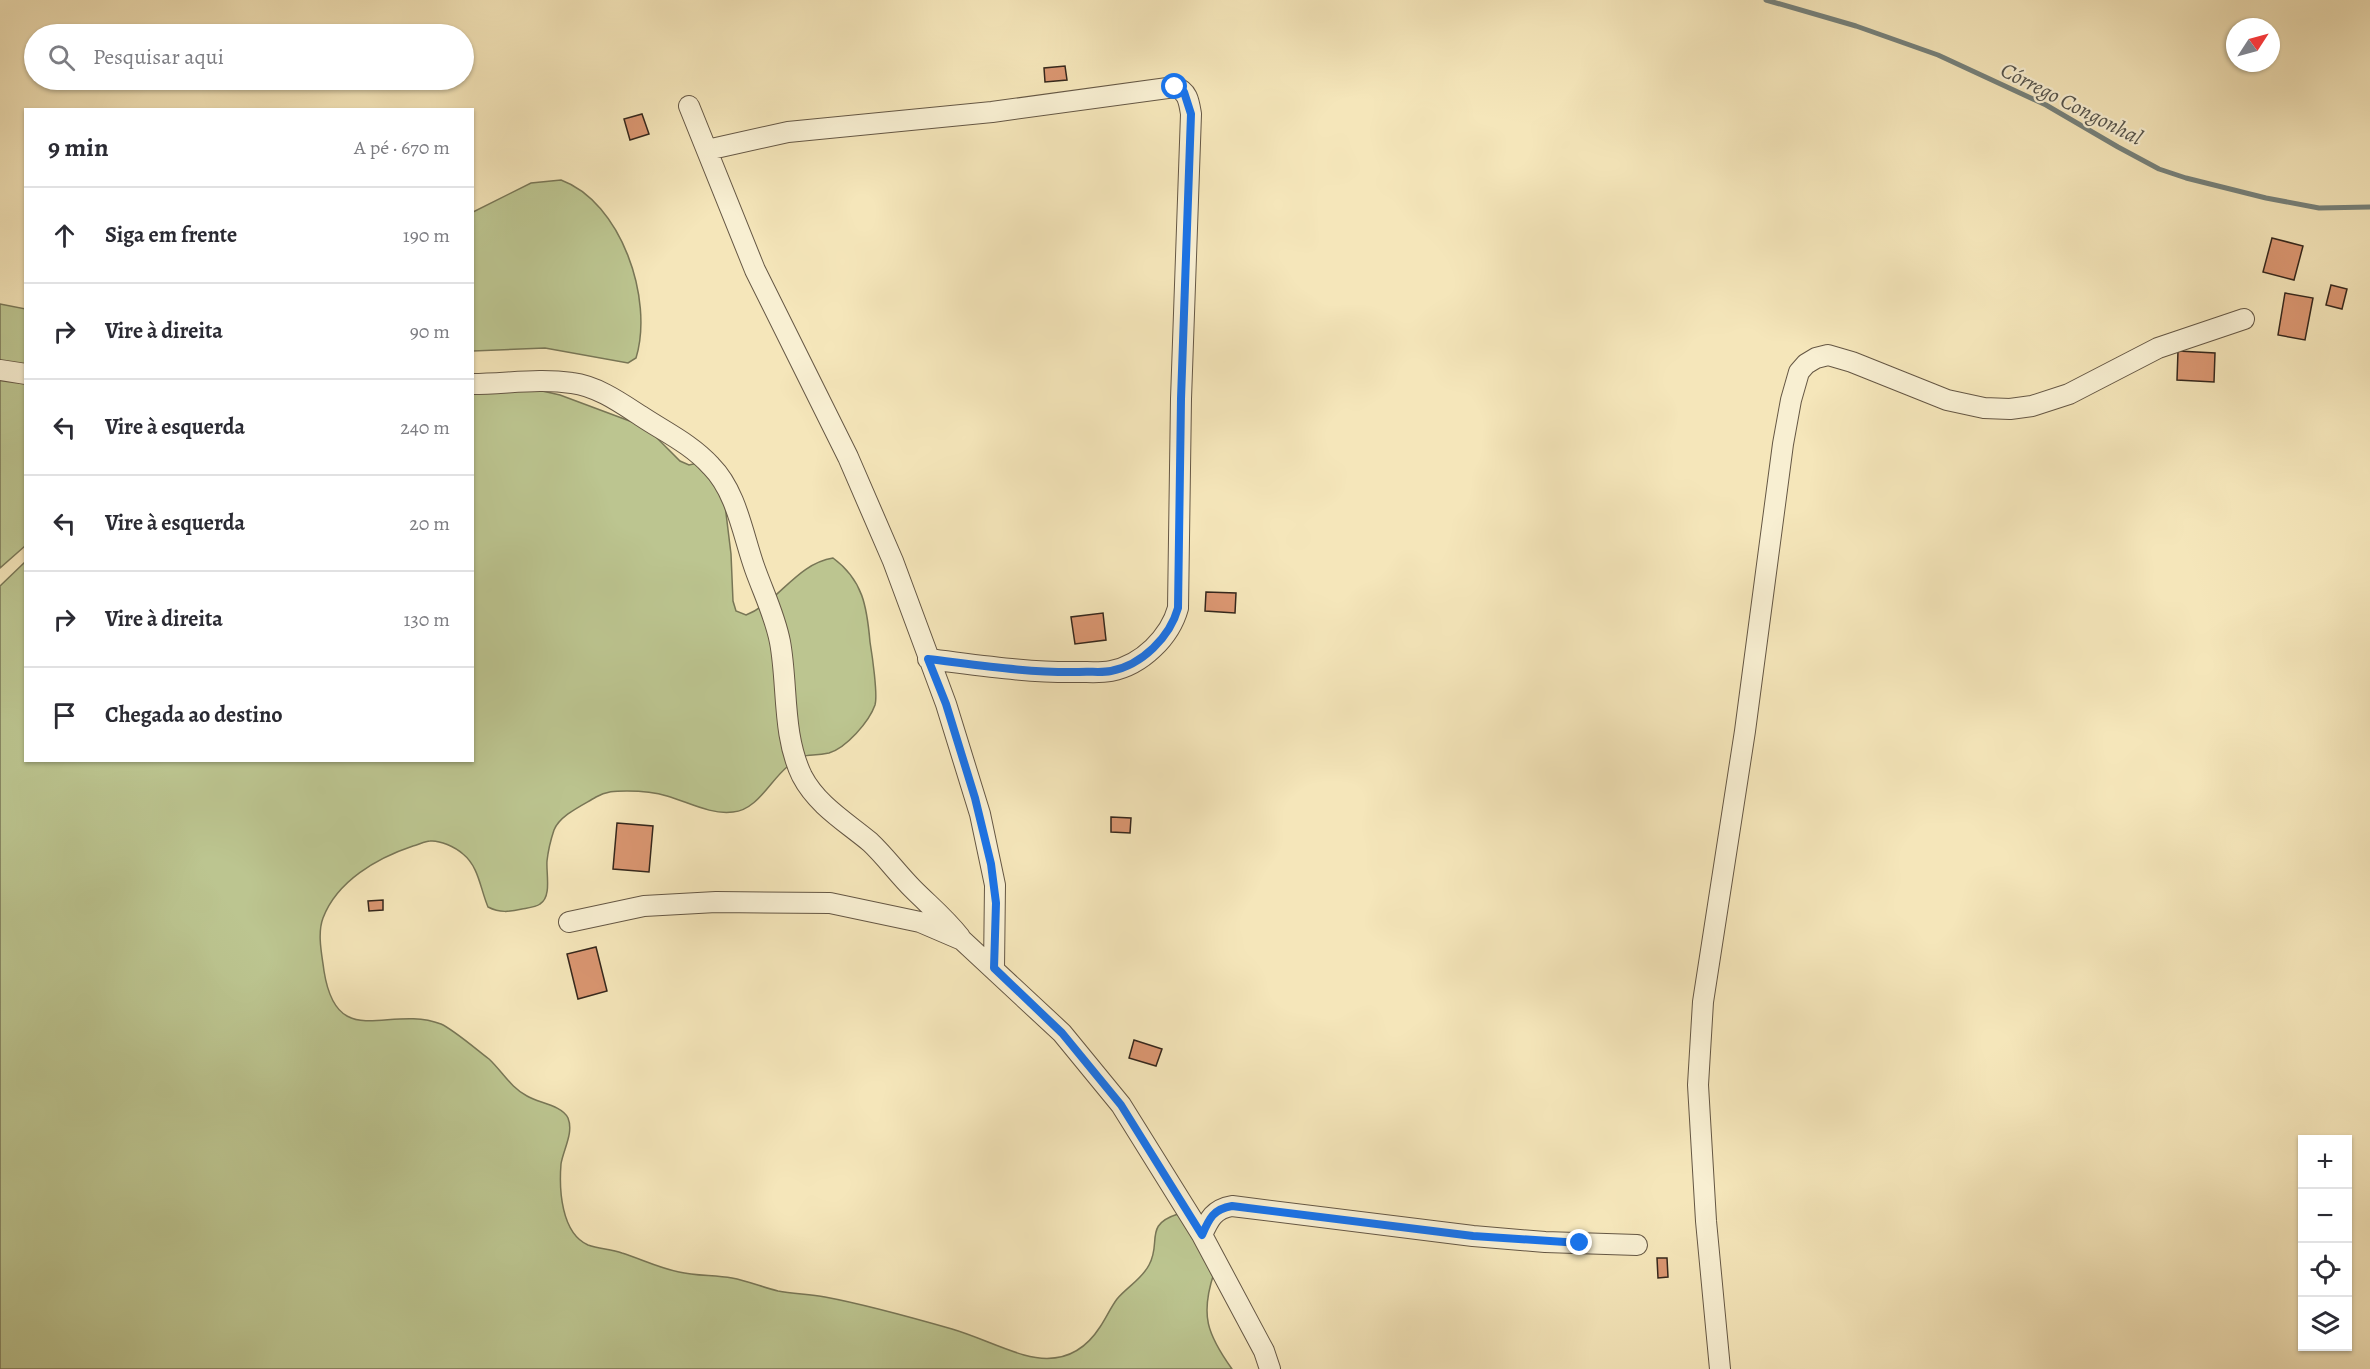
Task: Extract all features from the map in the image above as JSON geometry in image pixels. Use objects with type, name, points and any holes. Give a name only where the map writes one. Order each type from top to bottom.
[{"type":"street","points":[[707,150],[788,132],[992,112],[1175,87],[1184,92],[1188,101],[1191,114],[1181,410],[1178,608],[1174,623],[1166,635],[1138,659],[1110,671],[1033,670],[928,659]]},
{"type":"street","points":[[689,106],[755,270],[861,488],[892,561],[946,704],[975,798],[991,864],[996,903],[994,968]]},
{"type":"street","points":[[1720,1369],[1706,1221],[1698,1085],[1703,1002],[1745,731],[1783,444],[1798,372],[1816,358],[1828,356],[1852,362],[1947,400],[1984,408],[2021,407],[2069,394],[2158,348],[2244,319]]},
{"type":"street","points":[[0,370],[24,374]]},
{"type":"street","points":[[474,384],[525,380],[575,383],[593,389],[673,434],[718,473],[730,496],[774,615],[784,665],[791,734],[802,776],[818,798],[872,844],[914,890],[942,915],[962,940],[1062,1033],[1121,1105],[1202,1235],[1264,1351],[1270,1369]]},
{"type":"street","points":[[569,922],[644,906],[716,902],[830,903],[920,922],[962,940]]},
{"type":"street","points":[[1202,1235],[1214,1212],[1232,1206],[1509,1240],[1636,1245]]},
{"type":"green space","points":[[561,180],[582,192],[601,209],[616,230],[628,255],[636,282],[640,308],[640,334],[636,358],[628,363],[545,348],[474,351],[474,212],[531,183]]},
{"type":"green space","points":[[0,304],[24,309],[24,547],[0,568]]},
{"type":"green space","points":[[474,385],[538,390],[560,395],[635,423],[656,437],[680,461],[689,465],[707,461],[724,497],[731,554],[733,601],[736,611],[746,615],[758,609],[808,568],[833,558],[851,575],[865,606],[876,693],[872,712],[843,746],[829,753],[799,758],[781,773],[756,801],[742,810],[716,812],[647,792],[615,791],[596,797],[566,815],[554,830],[547,861],[546,896],[544,901],[536,906],[513,911],[488,907],[473,865],[463,854],[447,844],[428,841],[372,864],[348,882],[338,893],[329,905],[321,924],[320,944],[331,996],[340,1011],[353,1019],[368,1021],[421,1019],[441,1024],[489,1059],[521,1093],[561,1110],[570,1124],[561,1164],[564,1209],[572,1231],[588,1245],[618,1252],[679,1272],[732,1278],[778,1291],[825,1297],[873,1307],[952,1329],[1024,1355],[1047,1358],[1076,1351],[1093,1337],[1117,1299],[1149,1265],[1153,1257],[1155,1235],[1161,1223],[1178,1214],[1214,1273],[1207,1301],[1208,1324],[1217,1345],[1232,1369],[0,1369],[0,586],[24,563],[24,762],[474,762]]},
{"type":"building","points":[[1065,66],[1067,80],[1045,82],[1044,68]]},
{"type":"building","points":[[642,114],[649,134],[630,140],[624,119]]},
{"type":"building","points":[[2272,238],[2303,246],[2294,280],[2263,272]]},
{"type":"building","points":[[2331,285],[2347,289],[2342,309],[2326,305]]},
{"type":"building","points":[[2285,293],[2313,298],[2305,340],[2278,335]]},
{"type":"building","points":[[2178,351],[2215,353],[2214,382],[2177,380]]},
{"type":"building","points":[[1206,592],[1236,593],[1235,613],[1205,611]]},
{"type":"building","points":[[1103,613],[1106,640],[1075,644],[1071,617]]},
{"type":"building","points":[[1111,817],[1131,818],[1130,833],[1111,832]]},
{"type":"building","points":[[617,823],[653,826],[649,872],[613,869]]},
{"type":"building","points":[[383,900],[383,910],[369,911],[368,901]]},
{"type":"building","points":[[596,947],[607,991],[578,999],[567,954]]},
{"type":"building","points":[[1134,1040],[1162,1049],[1156,1066],[1129,1058]]},
{"type":"building","points":[[1657,1258],[1667,1258],[1668,1277],[1658,1278]]},
{"type":"waterway","name":"Córrego Congonhal","points":[[1766,0],[1856,26],[1938,55],[2046,105],[2159,169],[2266,198],[2319,208],[2370,207]]},
{"type":"route","points":[[1175,87],[1184,92],[1191,114],[1181,399],[1178,608],[1174,623],[1166,635],[1138,659],[1110,671],[1062,672],[1013,669],[928,659],[946,704],[972,788],[991,864],[996,903],[994,968],[1062,1033],[1121,1105],[1202,1235],[1214,1212],[1232,1206],[1509,1240],[1580,1243]]}]
